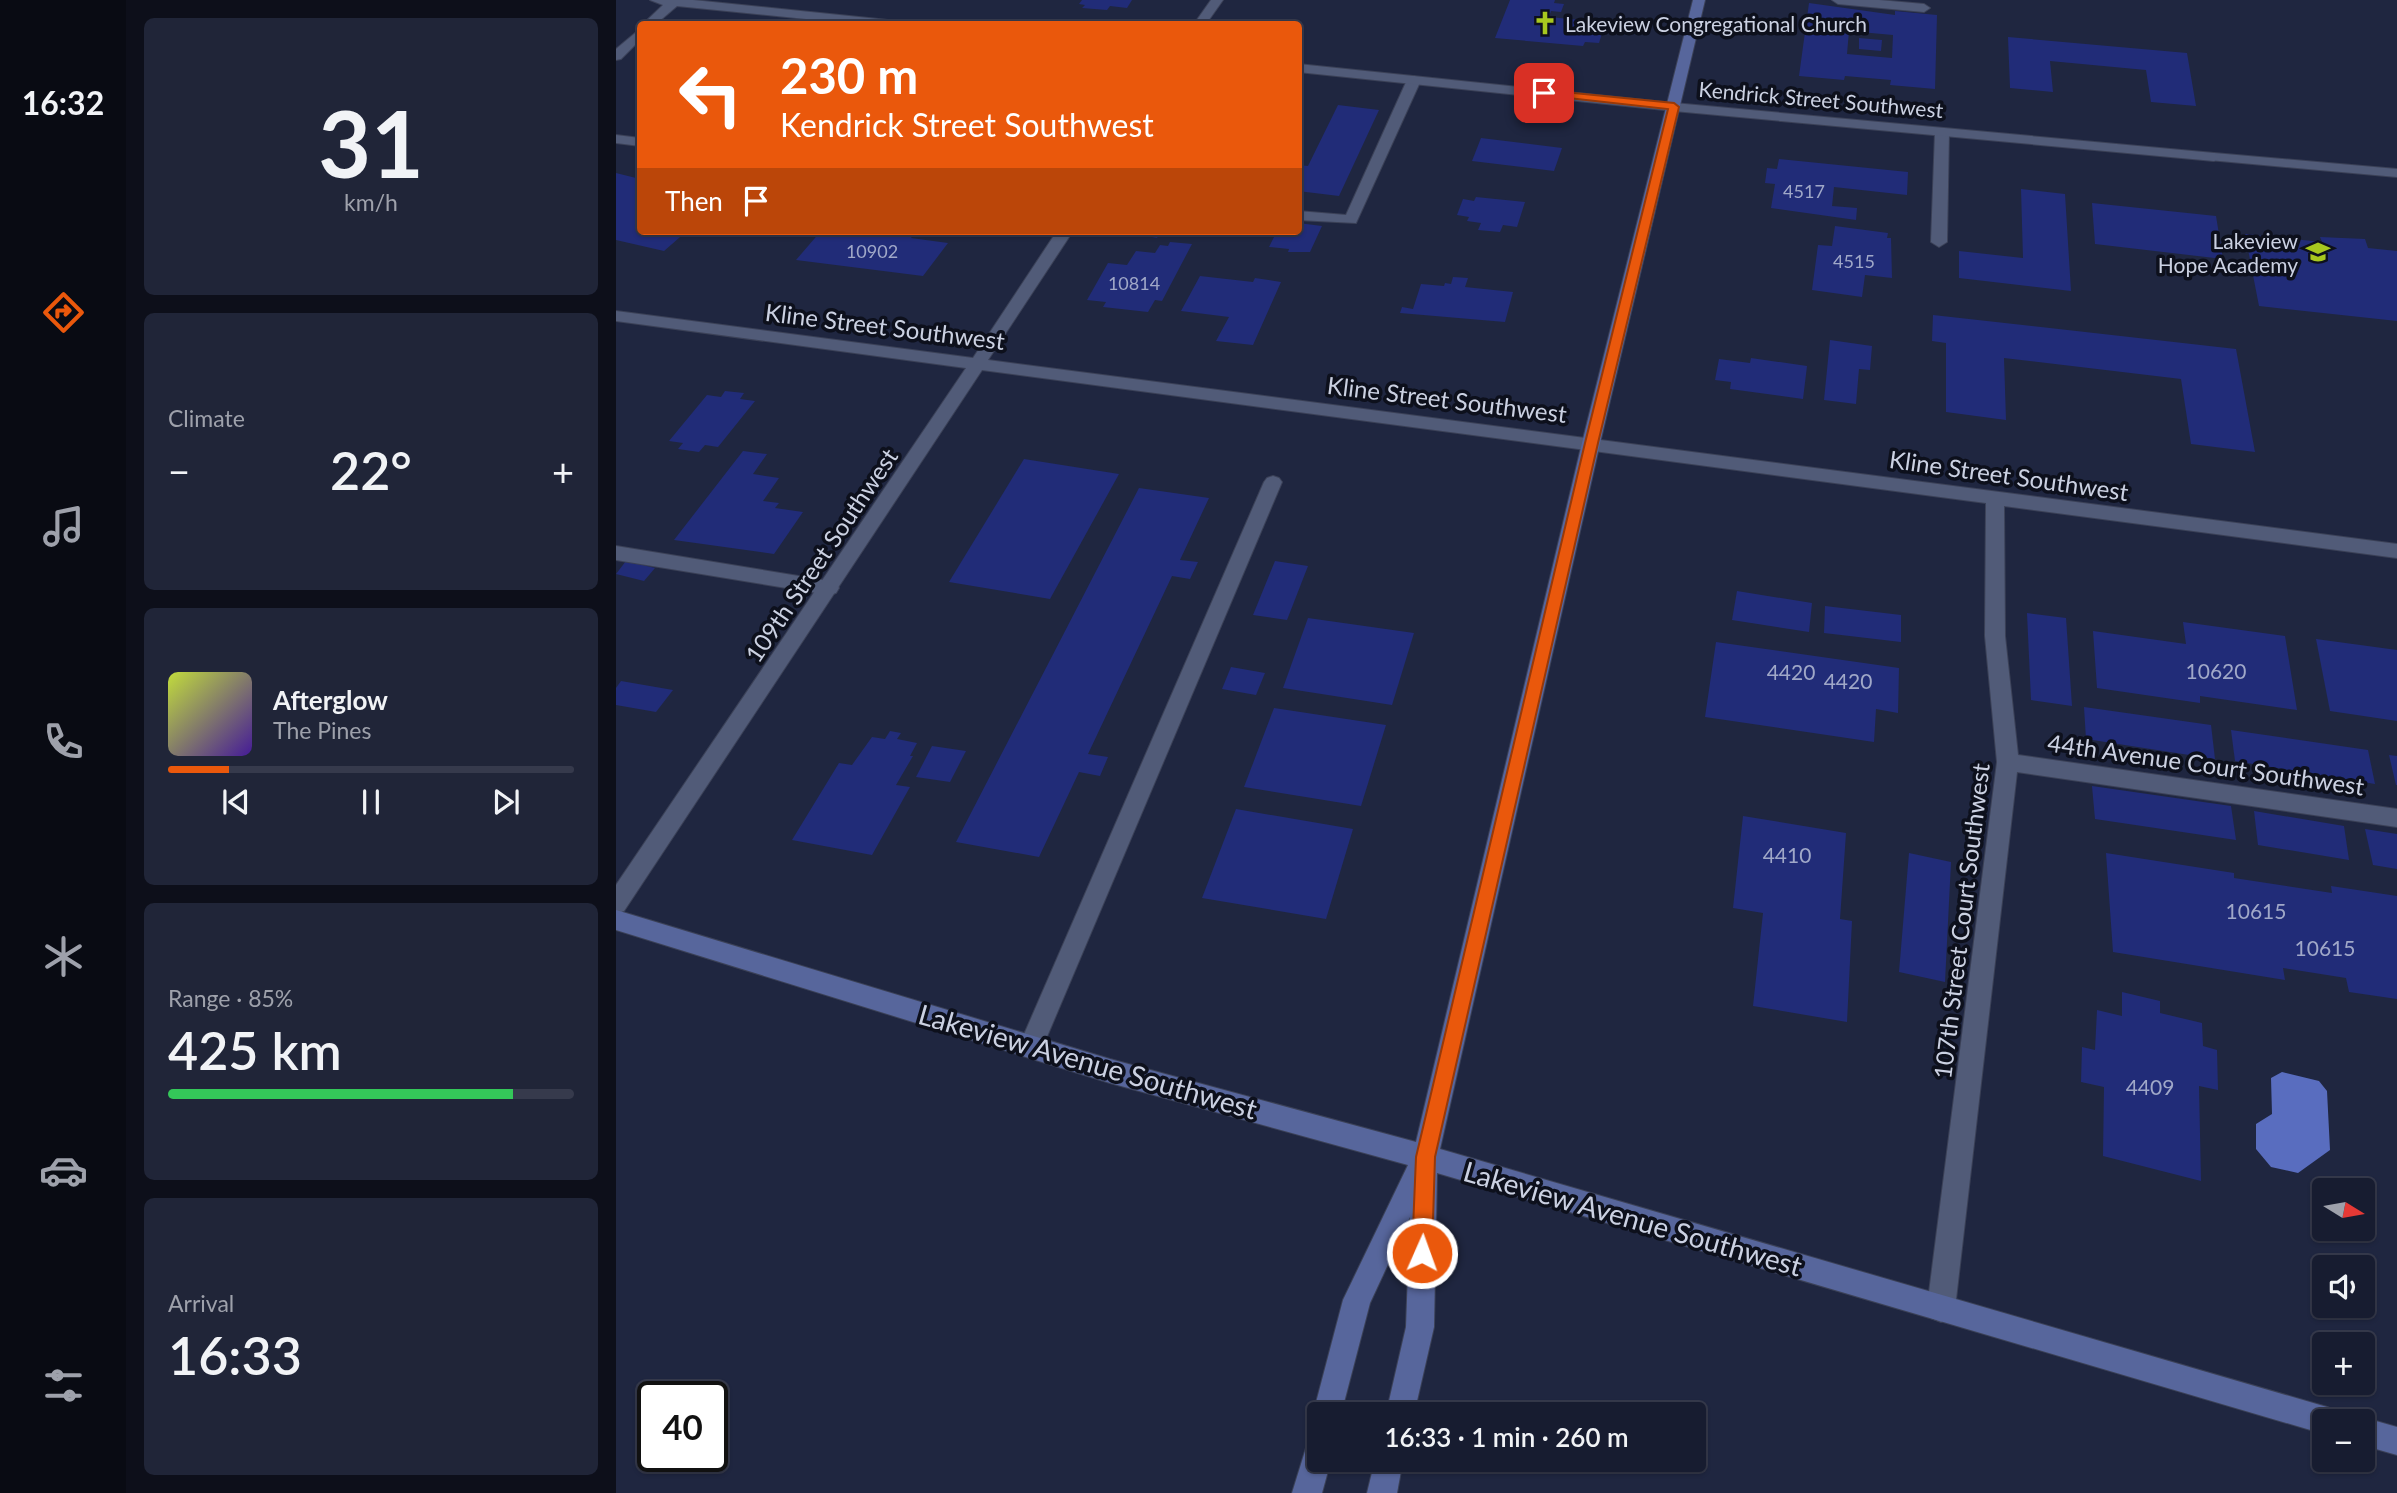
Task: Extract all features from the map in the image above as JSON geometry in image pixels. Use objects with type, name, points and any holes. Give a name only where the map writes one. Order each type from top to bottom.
[{"type":"street","points":[[656,0],[860,21]]},
{"type":"street","points":[[1202,21],[1217,0]]},
{"type":"street","points":[[1403,1402],[1420,1326],[1425,1157],[1591,443],[1699,0]]},
{"type":"street","points":[[1838,0],[1924,8]]},
{"type":"street","points":[[652,21],[675,1]]},
{"type":"street","points":[[616,56],[637,36]]},
{"type":"street","name":"Kendrick Street Southwest","points":[[1302,68],[1674,107],[2397,173]]},
{"type":"street","points":[[1302,215],[1351,220],[1414,80]]},
{"type":"street","points":[[1939,242],[1942,132]]},
{"type":"street","points":[[616,139],[637,142]]},
{"type":"street","name":"109th Street Southwest","points":[[616,904],[829,589],[1062,235]]},
{"type":"street","name":"Kline Street Southwest","points":[[616,316],[2397,551]]},
{"type":"street","points":[[1031,1046],[1273,482]]},
{"type":"street","name":"107th Street Court Southwest","points":[[1941,1308],[2008,762],[1995,636],[1995,498]]},
{"type":"street","points":[[616,553],[829,589]]},
{"type":"street","name":"44th Avenue Court Southwest","points":[[2008,762],[2397,818]]},
{"type":"street","name":"Lakeview Avenue Southwest","points":[[616,919],[1110,1071],[1425,1157],[2312,1417]]},
{"type":"street","points":[[1330,1402],[1357,1300],[1425,1157]]},
{"type":"street","points":[[2375,1435],[2397,1441]]},
{"type":"street","points":[[1307,1493],[1313,1472]]},
{"type":"street","points":[[1382,1493],[1387,1472]]},
{"type":"water","points":[[2282,1072],[2319,1081],[2327,1091],[2330,1150],[2298,1173],[2271,1167],[2256,1149],[2256,1124],[2272,1114],[2271,1078]]},
{"type":"building","points":[[1082,0],[1132,0],[1127,8],[1110,6],[1107,10],[1082,8],[1085,5],[1079,4]]},
{"type":"building","name":"Lakeview Congregational Church","points":[[1510,0],[1555,0],[1554,3],[1564,4],[1561,12],[1551,11],[1549,17],[1591,21],[1590,25],[1604,27],[1599,43],[1585,42],[1583,46],[1495,38]]},
{"type":"building","points":[[1809,3],[1895,15],[1895,11],[1937,15],[1935,89],[1890,85],[1891,80],[1799,76]],"holes":[[[1849,31],[1893,35],[1892,58],[1847,54]]]},
{"type":"building","points":[[2008,37],[2187,53],[2196,106],[2151,102],[2146,70],[2050,61],[2053,92],[2010,88]]},
{"type":"building","points":[[1859,38],[1882,40],[1881,51],[1859,49]]},
{"type":"building","points":[[1338,105],[1379,110],[1339,196],[1302,191],[1302,165],[1308,166]]},
{"type":"building","points":[[1481,138],[1562,148],[1554,171],[1472,161]]},
{"type":"building","points":[[1779,159],[1908,172],[1907,195],[1834,187],[1832,206],[1857,208],[1856,220],[1771,208],[1775,184],[1765,183],[1767,168],[1777,169]]},
{"type":"building","points":[[616,173],[637,178],[637,235],[682,235],[664,251],[616,240]]},
{"type":"building","points":[[2021,189],[2065,194],[2071,291],[1959,278],[1959,251],[2023,258]]},
{"type":"building","points":[[1476,197],[1525,202],[1517,227],[1503,225],[1500,232],[1478,230],[1481,223],[1467,221],[1469,217],[1457,215],[1463,199],[1474,201]]},
{"type":"building","points":[[2092,203],[2216,216],[2223,259],[2095,244]]},
{"type":"building","points":[[1302,224],[1322,226],[1310,252],[1288,252],[1289,249],[1269,247],[1275,235],[1302,235]]},
{"type":"building","points":[[1835,226],[1888,233],[1887,238],[1891,238],[1892,278],[1865,275],[1862,297],[1812,290],[1818,245],[1832,246]]},
{"type":"building","points":[[2245,234],[2322,242],[2320,237],[2365,239],[2368,248],[2397,251],[2397,321],[2259,306]]},
{"type":"building","points":[[818,235],[914,235],[911,238],[948,243],[923,276],[796,260]]},
{"type":"building","points":[[1170,242],[1192,244],[1162,301],[1155,300],[1148,312],[1103,307],[1106,302],[1087,300],[1108,263],[1127,265],[1136,251],[1155,253],[1160,245],[1168,246]]},
{"type":"building","points":[[1200,276],[1281,282],[1253,345],[1216,341],[1229,317],[1181,311]]},
{"type":"building","points":[[1453,277],[1468,278],[1465,287],[1513,292],[1505,322],[1400,313],[1402,307],[1413,309],[1421,284],[1444,286],[1445,283],[1451,284]]},
{"type":"building","points":[[1933,315],[2236,349],[2255,452],[2191,444],[2181,379],[2004,358],[2006,420],[1946,412],[1946,343],[1932,341]]},
{"type":"building","points":[[1830,340],[1872,346],[1870,370],[1859,369],[1856,404],[1824,400]]},
{"type":"building","points":[[1751,358],[1807,366],[1803,399],[1730,389],[1731,382],[1715,380],[1719,359],[1750,363]]},
{"type":"building","points":[[725,391],[744,393],[740,399],[755,401],[718,447],[705,445],[699,452],[678,449],[683,443],[669,441],[707,395],[721,397]]},
{"type":"building","points":[[743,451],[767,454],[753,474],[779,478],[763,501],[779,503],[775,508],[803,512],[774,554],[674,540]]},
{"type":"building","points":[[1024,459],[1119,474],[1050,599],[949,582]]},
{"type":"building","points":[[1139,488],[1209,498],[1180,560],[1198,562],[1190,579],[1172,576],[1088,754],[1108,757],[1100,776],[1079,772],[1039,857],[956,842]]},
{"type":"building","points":[[626,561],[655,568],[644,581],[616,574]]},
{"type":"building","points":[[1275,561],[1308,566],[1287,620],[1253,615]]},
{"type":"building","points":[[1737,591],[1812,603],[1809,632],[1732,620]]},
{"type":"building","points":[[1825,606],[1901,615],[1901,642],[1824,633]]},
{"type":"building","points":[[2027,613],[2066,618],[2072,706],[2031,700]]},
{"type":"building","points":[[1308,618],[1414,633],[1392,705],[1283,688]]},
{"type":"building","points":[[2183,622],[2285,636],[2297,710],[2200,696],[2200,703],[2097,688],[2093,631],[2186,644]]},
{"type":"building","points":[[2316,639],[2397,650],[2397,721],[2330,711]]},
{"type":"building","points":[[1716,642],[1899,668],[1898,713],[1876,709],[1874,742],[1705,717]]},
{"type":"building","points":[[1231,667],[1265,673],[1256,695],[1222,689]]},
{"type":"building","points":[[621,681],[673,690],[656,712],[616,705],[616,688]]},
{"type":"building","points":[[2084,707],[2211,725],[2215,759],[2086,739]]},
{"type":"building","points":[[1274,708],[1386,725],[1361,806],[1244,787]]},
{"type":"building","points":[[2231,730],[2368,750],[2375,784],[2235,761]]},
{"type":"building","points":[[890,731],[901,733],[897,739],[917,743],[910,756],[913,756],[896,785],[910,787],[872,855],[792,840],[839,763],[852,765],[872,737],[885,739]]},
{"type":"building","points":[[932,746],[966,751],[950,782],[916,777]]},
{"type":"building","points":[[2389,755],[2397,756],[2397,785],[2396,785]]},
{"type":"building","points":[[2092,786],[2231,806],[2236,840],[2095,819]]},
{"type":"building","points":[[1236,809],[1353,829],[1326,919],[1202,898]]},
{"type":"building","points":[[2254,811],[2344,826],[2349,860],[2258,845]]},
{"type":"building","points":[[1743,816],[1846,833],[1840,919],[1852,921],[1847,1022],[1753,1006],[1763,913],[1733,908]]},
{"type":"building","points":[[2365,829],[2397,834],[2397,869],[2373,865]]},
{"type":"building","points":[[1909,853],[1951,862],[1945,982],[1899,972]]},
{"type":"building","points":[[2106,853],[2234,873],[2234,878],[2332,893],[2331,886],[2397,896],[2397,999],[2349,992],[2346,978],[2283,968],[2285,980],[2113,952]]},
{"type":"building","points":[[2122,992],[2160,1001],[2160,1013],[2202,1023],[2203,1046],[2217,1050],[2218,1090],[2199,1086],[2201,1181],[2103,1156],[2104,1087],[2081,1082],[2082,1047],[2095,1050],[2097,1010],[2122,1016]]},
{"type":"place","name":"Lakeview Congregational Church","points":[[1545,23]]},
{"type":"place","name":"Lakeview Hope Academy","points":[[2318,252]]},
{"type":"route","points":[[1422,1253],[1425,1157],[1591,443],[1674,107],[1544,93]]}]
